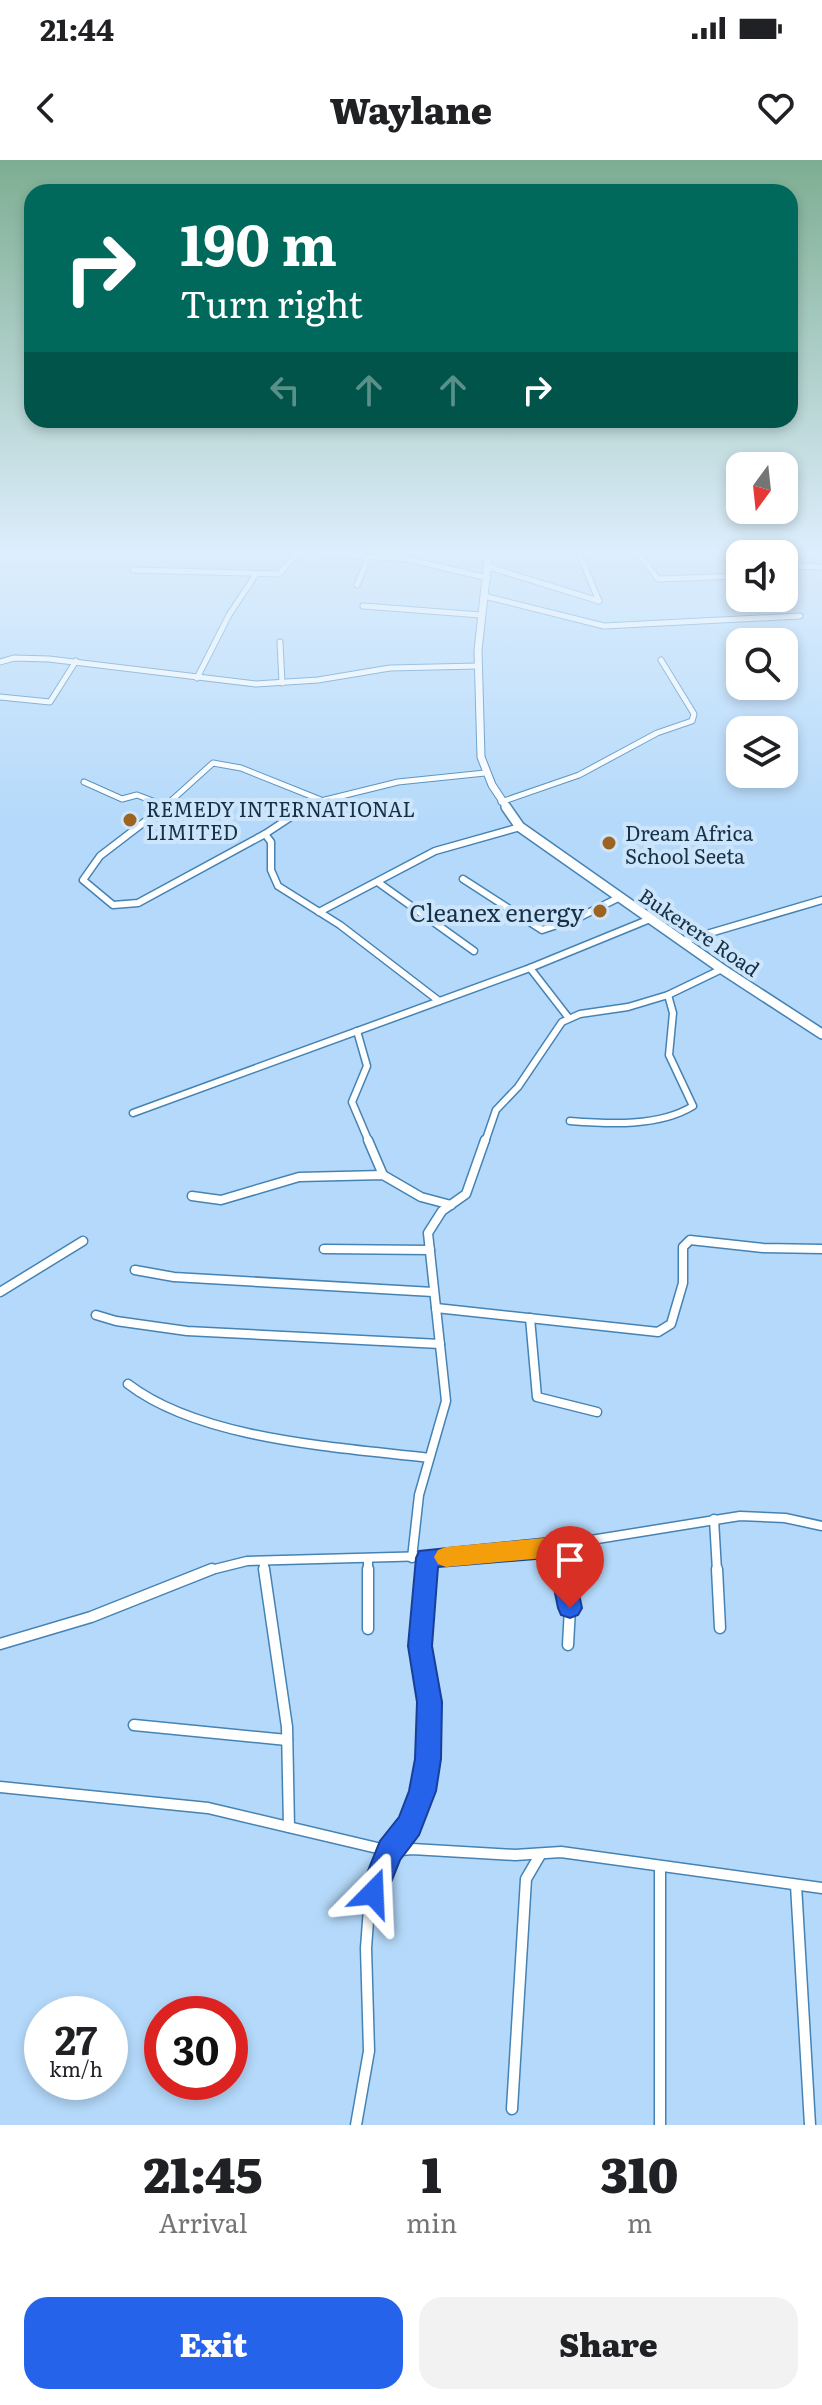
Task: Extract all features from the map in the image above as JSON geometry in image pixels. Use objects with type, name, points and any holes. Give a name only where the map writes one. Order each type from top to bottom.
[{"type":"main road","name":"Bukerere Road","points":[[479,643],[481,757],[485,773],[501,802],[520,827],[722,969],[822,1034]]},
{"type":"street","points":[[197,678],[215,643]]},
{"type":"street","points":[[280,643],[282,683]]},
{"type":"street","points":[[0,662],[27,658],[76,661],[197,678],[282,683],[347,677],[390,668],[478,666]]},
{"type":"street","points":[[501,802],[579,775],[607,763],[657,733],[692,721],[694,714],[661,660]]},
{"type":"street","points":[[0,697],[50,702],[76,661]]},
{"type":"street","points":[[321,800],[292,791],[255,773],[215,763],[166,806],[100,856],[84,874],[83,880],[105,901],[120,906],[138,903],[321,800],[398,782],[485,773]]},
{"type":"street","points":[[84,782],[122,799],[137,795],[166,806]]},
{"type":"street","points":[[319,912],[435,851],[520,827]]},
{"type":"street","points":[[265,834],[271,842],[271,870],[278,886],[319,912],[439,1001]]},
{"type":"street","points":[[463,879],[542,930],[578,918],[620,897]]},
{"type":"street","points":[[379,883],[474,951]]},
{"type":"street","points":[[683,941],[822,900]]},
{"type":"street","points":[[133,1113],[530,968],[650,919]]},
{"type":"street","points":[[530,968],[568,1017]]},
{"type":"street","points":[[412,1558],[419,1495],[446,1401],[428,1233],[442,1211],[466,1194],[484,1138],[500,1103],[518,1087],[568,1017],[628,1007],[668,995],[722,969]]},
{"type":"street","points":[[570,1121],[642,1121],[687,1112],[693,1106],[669,1055],[673,1013],[668,995]]},
{"type":"street","points":[[357,1031],[367,1066],[352,1102],[383,1175]]},
{"type":"street","points":[[192,1196],[221,1200],[299,1177],[383,1175],[421,1197],[451,1205]]},
{"type":"street","points":[[436,1308],[658,1332],[671,1324],[683,1283],[683,1247],[690,1240],[763,1248],[822,1249]]},
{"type":"street","points":[[0,1292],[83,1241]]},
{"type":"street","points":[[324,1249],[430,1250]]},
{"type":"street","points":[[135,1270],[187,1278],[433,1292]]},
{"type":"street","points":[[96,1315],[116,1321],[187,1331],[440,1344]]},
{"type":"street","points":[[530,1318],[537,1397],[597,1412]]},
{"type":"street","points":[[128,1384],[137,1396],[166,1409],[237,1428],[325,1446],[429,1458]]},
{"type":"street","points":[[0,1644],[91,1617],[213,1569],[263,1561],[427,1558],[557,1547],[740,1516],[785,1518],[822,1526]]},
{"type":"street","points":[[714,1519],[720,1628]]},
{"type":"street","points":[[557,1547],[570,1608],[568,1645]]},
{"type":"street","points":[[356,2125],[369,2051],[366,1948],[369,1908],[390,1851],[410,1826],[423,1791],[428,1759],[429,1702],[420,1646],[427,1558]]},
{"type":"street","points":[[368,1559],[368,1629]]},
{"type":"street","points":[[263,1561],[287,1740],[291,1786],[289,1827]]},
{"type":"street","points":[[134,1725],[287,1740]]},
{"type":"street","points":[[0,1787],[208,1808],[390,1851],[412,1849],[540,1855],[561,1852],[822,1888]]},
{"type":"street","points":[[512,2109],[526,1879],[540,1855]]},
{"type":"street","points":[[660,1868],[660,2125]]},
{"type":"street","points":[[796,1885],[810,2125]]},
{"type":"slow traffic","points":[[446,1557],[554,1547]]},
{"type":"place","name":"REMEDY INTERNATIONAL LIMITED","points":[[130,820]]},
{"type":"place","name":"Dream Africa School Seeta","points":[[609,843]]},
{"type":"place","name":"Cleanex energy","points":[[600,911]]},
{"type":"route","points":[[373,1893],[390,1851],[410,1826],[423,1791],[431,1730],[420,1646],[427,1558],[504,1554],[557,1547],[570,1608]]}]
